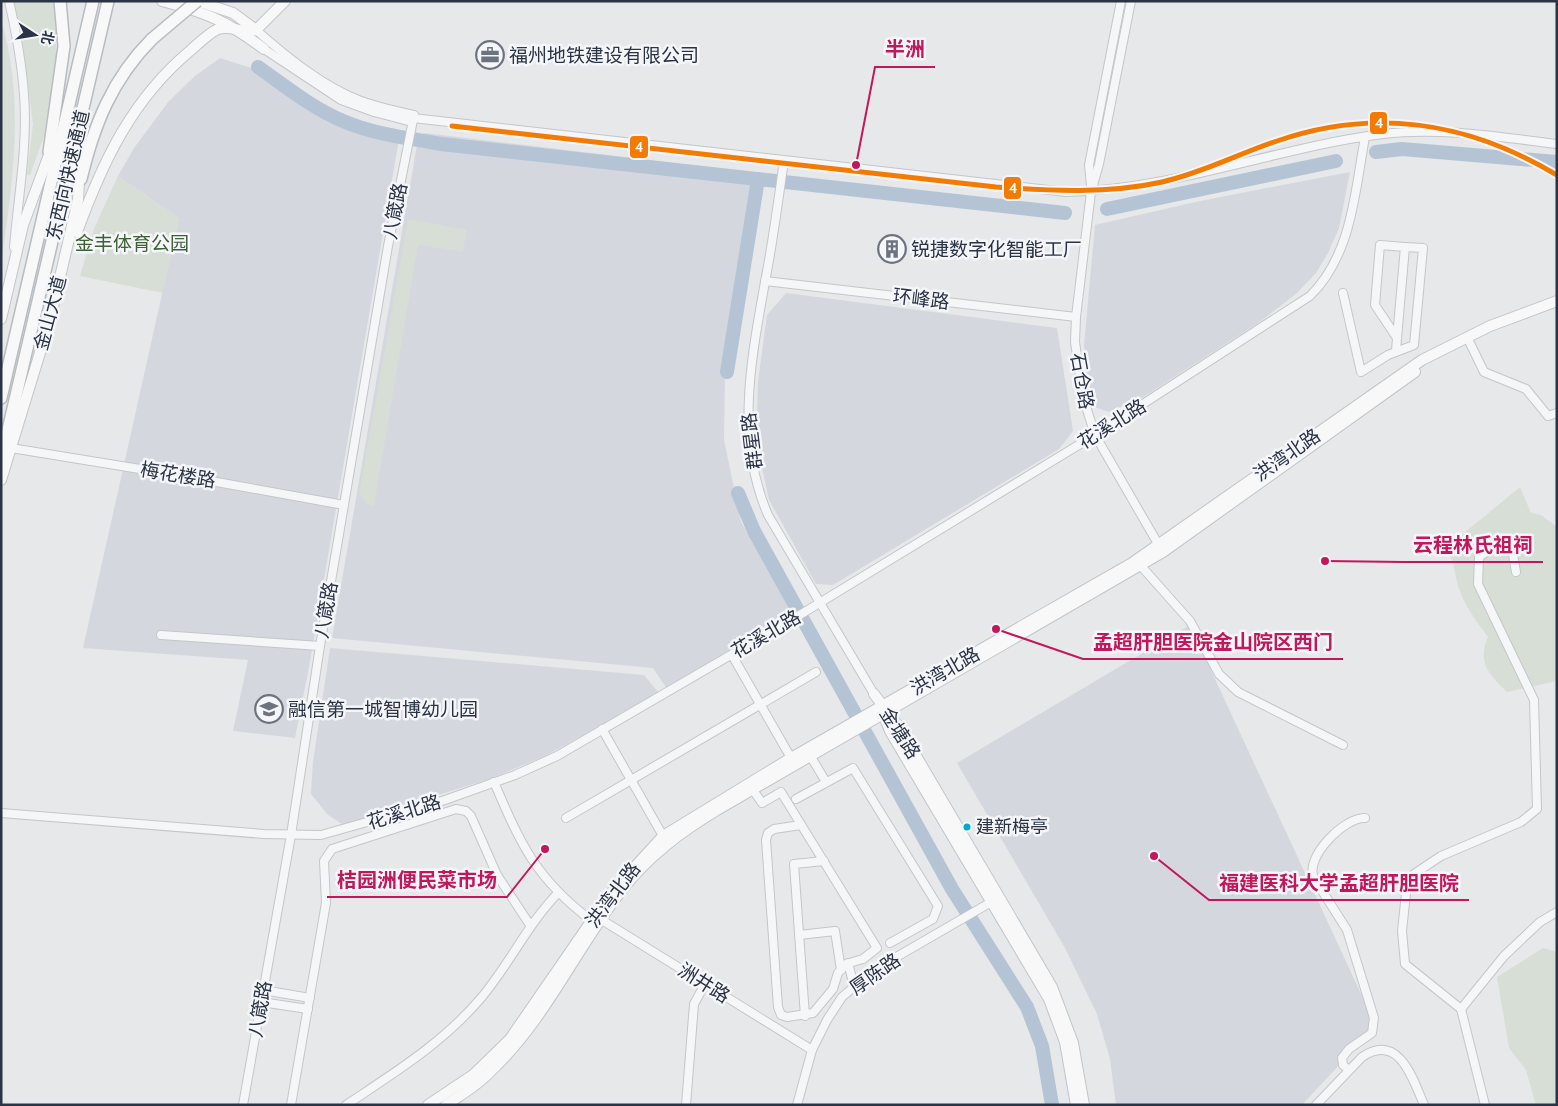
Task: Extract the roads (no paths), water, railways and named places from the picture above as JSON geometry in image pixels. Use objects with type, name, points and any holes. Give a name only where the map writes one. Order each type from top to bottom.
[{"type":"highway","points":[[49,152],[64,46],[60,1]]},
{"type":"highway","points":[[72,92],[93,1]]},
{"type":"highway","name":"金山大道","points":[[87,95],[108,1]]},
{"type":"highway","points":[[81,179],[90,142],[111,92],[124,71],[152,39],[197,1]]},
{"type":"highway","name":"东西向快速通道","points":[[1,398],[72,92]]},
{"type":"highway","name":"东西向快速通道","points":[[1,460],[87,95]]},
{"type":"main road","points":[[162,1],[206,14],[236,28],[251,32],[256,30],[285,1]]},
{"type":"main road","points":[[197,1],[233,13],[256,30]]},
{"type":"main road","points":[[61,275],[94,185],[117,138],[157,83],[180,60],[218,29],[236,28],[264,49]]},
{"type":"main road","points":[[1,319],[26,216],[72,92]]},
{"type":"main road","name":"金山大道","points":[[1,480],[50,320],[78,200],[81,179],[82,118],[87,95]]},
{"type":"main road","name":"洪湾北路","points":[[884,710],[1141,566],[1161,549],[1403,373],[1468,340],[1557,301]]},
{"type":"main road","name":"洪湾北路","points":[[1468,340],[1557,308]]},
{"type":"main road","name":"洪湾北路","points":[[446,1105],[482,1080],[512,1050],[536,1018],[596,919],[662,847],[701,820],[811,757],[860,724],[1161,549]]},
{"type":"main road","name":"金塘路","points":[[874,694],[1052,987],[1073,1043],[1084,1105]]},
{"type":"main road","name":"金塘路","points":[[884,710],[890,731],[1043,986],[1065,1042],[1076,1105]]},
{"type":"main road","name":"洪湾北路","points":[[428,1105],[473,1075],[510,1039],[631,868],[663,836],[791,758],[860,724]]},
{"type":"street","points":[[9,1],[20,57],[24,96],[24,131],[12,272]]},
{"type":"street","name":"石仓路","points":[[1091,192],[1089,164],[1121,1]]},
{"type":"street","name":"石仓路","points":[[1132,1],[1099,164],[1091,192],[1076,317],[1078,369],[1084,403],[1095,436],[1161,549]]},
{"type":"street","points":[[256,30],[300,65],[354,98],[413,119]]},
{"type":"street","points":[[264,49],[341,100],[374,112],[413,119],[1066,192],[1091,192],[1162,180],[1366,137],[1408,132],[1445,132],[1557,144]]},
{"type":"street","name":"八箴路","points":[[243,1105],[291,835],[344,505],[413,119]]},
{"type":"street","name":"花溪北路","points":[[1,813],[291,835],[321,835],[412,810],[494,782],[557,756],[803,613],[1095,436],[1302,301],[1317,289],[1336,261],[1344,242],[1366,137]]},
{"type":"street","name":"群星路","points":[[784,161],[749,384],[748,416],[751,455],[758,488],[768,515],[874,694]]},
{"type":"street","points":[[1343,293],[1361,372],[1396,352],[1414,345],[1423,248],[1380,244],[1374,298],[1379,313],[1397,338]]},
{"type":"street","points":[[1396,352],[1405,247]]},
{"type":"street","name":"环峰路","points":[[765,281],[1076,317]]},
{"type":"street","points":[[1468,340],[1484,372],[1526,389],[1548,416],[1557,413]]},
{"type":"street","name":"梅花楼路","points":[[11,448],[196,478],[344,505]]},
{"type":"street","points":[[1485,1105],[1461,1009],[1405,964],[1402,932],[1406,884],[1414,874],[1441,856],[1522,822],[1537,809],[1534,700],[1478,584],[1479,557],[1499,544],[1513,554],[1516,572]]},
{"type":"street","points":[[1141,566],[1190,621],[1224,681],[1238,692],[1343,745]]},
{"type":"street","points":[[162,635],[320,646]]},
{"type":"street","points":[[732,654],[791,758]]},
{"type":"street","points":[[566,818],[816,672]]},
{"type":"street","points":[[602,729],[663,836]]},
{"type":"street","points":[[811,757],[826,782]]},
{"type":"street","points":[[796,799],[853,768],[938,903],[937,913],[933,919],[890,943]]},
{"type":"street","name":"洲井路","points":[[494,782],[522,845],[543,876],[558,893],[596,919],[812,1050]]},
{"type":"street","points":[[753,790],[762,803],[781,792],[877,948],[863,959],[848,963],[840,970]]},
{"type":"street","points":[[291,1105],[326,903],[324,866],[327,854],[339,845],[456,809],[469,814],[495,870],[530,925]]},
{"type":"street","points":[[412,810],[416,822]]},
{"type":"street","points":[[401,813],[405,825]]},
{"type":"street","points":[[1348,1070],[1343,1065],[1342,1058],[1349,1049],[1372,1033],[1374,1018],[1347,930],[1314,878],[1312,869],[1322,847],[1351,820],[1364,818]]},
{"type":"street","points":[[799,935],[835,930],[840,970],[833,989],[816,1011],[805,1016],[784,1017],[779,1012],[766,840],[771,831],[801,825]]},
{"type":"street","points":[[805,1016],[794,864],[824,861]]},
{"type":"street","points":[[346,1105],[416,1059],[455,1026],[492,984],[530,925],[558,893]]},
{"type":"street","name":"厚陈路","points":[[798,1105],[812,1050],[834,1009],[854,986],[880,967],[993,902]]},
{"type":"street","points":[[1461,1009],[1504,956],[1540,922],[1557,912]]},
{"type":"street","points":[[848,963],[854,986]]},
{"type":"street","points":[[686,1105],[694,1004],[705,984]]},
{"type":"street","points":[[263,990],[310,998]]},
{"type":"street","points":[[261,1002],[308,1009]]},
{"type":"street","points":[[1316,1105],[1348,1070],[1368,1052],[1382,1050],[1396,1055],[1409,1070],[1424,1105]]},
{"type":"waterway","points":[[258,67],[320,110],[332,116],[366,129],[403,138],[441,144],[1065,213]]},
{"type":"waterway","points":[[1376,152],[1402,149],[1557,162]]},
{"type":"waterway","points":[[1107,209],[1336,161]]},
{"type":"waterway","points":[[727,372],[758,179]]},
{"type":"waterway","points":[[738,493],[754,531],[952,889],[1027,1007],[1042,1046],[1052,1105]]},
{"type":"place","name":"福州地铁建设有限公司","points":[[490,55]]},
{"type":"place","name":"半洲","points":[[856,165]]},
{"type":"place","name":"锐捷数字化智能工厂","points":[[892,249]]},
{"type":"place","name":"云程林氏祖祠","points":[[1325,561]]},
{"type":"place","name":"孟超肝胆医院金山院区西门","points":[[996,629]]},
{"type":"place","name":"融信第一城智博幼儿园","points":[[269,709]]},
{"type":"place","name":"建新梅亭","points":[[967,827]]},
{"type":"place","name":"桔园洲便民菜市场","points":[[545,849]]},
{"type":"place","name":"福建医科大学孟超肝胆医院","points":[[1154,856]]},
{"type":"park label","name":"金丰体育公园","points":[[132,243]]}]
